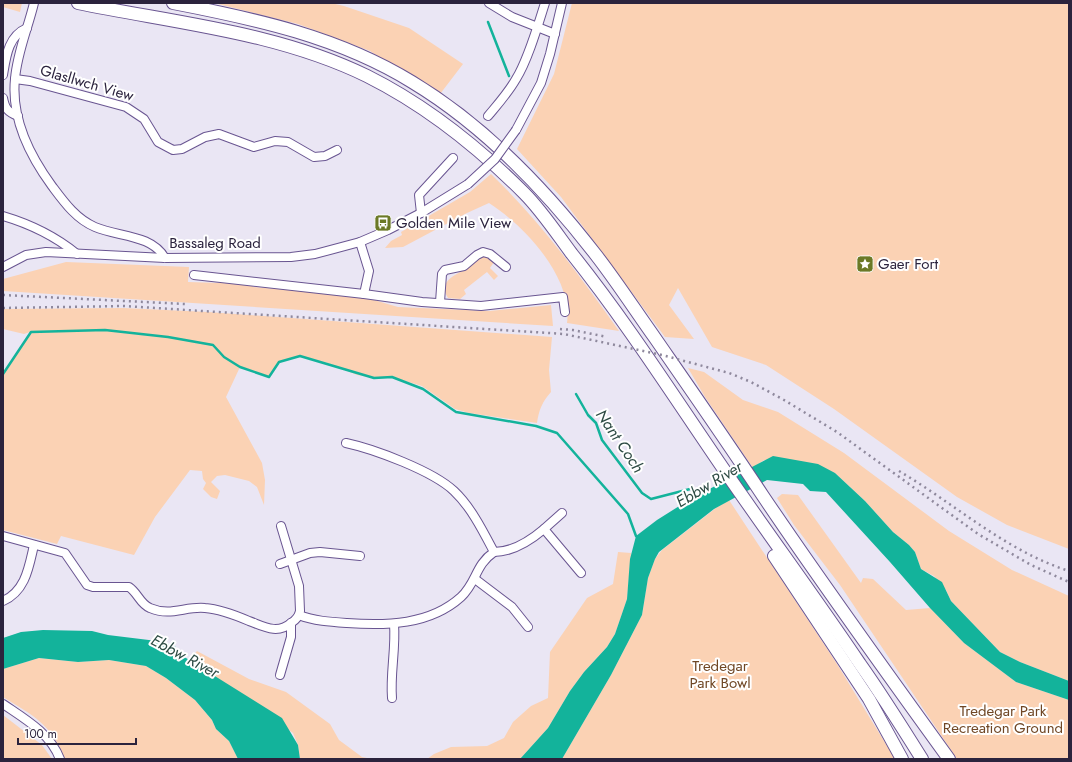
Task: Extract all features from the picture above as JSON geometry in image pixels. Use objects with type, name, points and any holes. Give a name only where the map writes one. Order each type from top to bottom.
[{"type":"highway","points":[[78,3],[255,37],[320,56],[367,77],[422,108],[466,141],[526,195],[599,288],[650,363],[758,525],[869,699],[902,759]]},
{"type":"highway","points":[[173,3],[237,16],[298,32],[338,45],[410,81],[473,124],[536,184],[597,256],[728,443],[776,515],[949,759]]},
{"type":"highway","points":[[758,525],[860,664],[922,759]]},
{"type":"highway","points":[[882,666],[943,759]]},
{"type":"street","points":[[34,3],[15,79],[15,102],[28,146],[35,160],[72,211],[86,223],[141,240],[158,247],[165,258]]},
{"type":"street","points":[[489,3],[512,17],[555,34]]},
{"type":"street","points":[[488,116],[518,78],[545,3]]},
{"type":"street","name":"Bassaleg Road","points":[[3,267],[26,255],[46,252],[165,258],[291,257],[315,254],[360,242],[422,213],[468,184],[495,159],[516,130],[541,83],[562,3]]},
{"type":"street","points":[[3,75],[7,52],[15,37],[28,25]]},
{"type":"street","name":"Glasllwch View","points":[[15,79],[30,81],[126,107],[144,118],[158,142],[173,150],[182,150],[205,137],[219,134],[254,147],[275,141],[288,142],[314,157],[325,156],[337,150]]},
{"type":"street","points":[[3,98],[5,108],[10,113],[18,116]]},
{"type":"street","points":[[422,213],[419,194],[453,158]]},
{"type":"street","points":[[3,216],[22,222],[59,239],[77,254]]},
{"type":"street","points":[[360,242],[369,270],[364,294]]},
{"type":"street","points":[[440,302],[442,274],[445,270],[464,266],[477,254],[483,252],[490,254],[506,266]]},
{"type":"street","points":[[194,275],[422,302],[482,306],[563,297],[565,312]]},
{"type":"street","points":[[346,443],[386,456],[441,481],[454,491],[470,510],[494,552]]},
{"type":"street","points":[[299,615],[335,623],[394,624],[412,621],[438,612],[460,598],[475,579],[482,562],[494,552],[503,552],[516,547],[544,529],[562,513]]},
{"type":"street","points":[[3,536],[65,553],[87,585],[130,588],[144,604],[156,610],[176,612],[207,608],[270,629],[283,629],[291,624],[299,615],[299,586],[282,526]]},
{"type":"street","points":[[544,529],[581,573]]},
{"type":"street","points":[[3,601],[21,586],[28,572],[34,545]]},
{"type":"street","points":[[280,564],[300,555],[320,552],[360,556]]},
{"type":"street","points":[[475,579],[512,608],[528,627]]},
{"type":"street","points":[[280,675],[291,637],[291,624]]},
{"type":"street","points":[[392,698],[391,675],[396,647],[394,624]]},
{"type":"street","points":[[3,704],[40,731],[57,752],[60,759]]},
{"type":"green space","points":[[3,3],[22,3],[20,12],[3,7]]},
{"type":"green space","points":[[214,3],[331,3],[344,6],[409,28],[463,64],[437,98],[370,51],[298,24]]},
{"type":"green space","name":"Gaer Fort","points":[[572,3],[1069,3],[1069,549],[1007,525],[957,497],[834,409],[766,365],[712,347],[678,288],[669,305],[694,339],[665,337],[561,197],[517,149],[554,74]]},
{"type":"green space","points":[[491,174],[543,230],[619,331],[567,323],[567,306],[562,288],[544,255],[517,225],[489,203],[403,247],[385,248],[391,241],[402,235],[401,232],[470,192]]},
{"type":"green space","points":[[486,256],[494,262],[490,268],[498,276],[494,280],[487,272],[464,290],[466,294],[460,299],[448,298],[445,291],[447,282],[479,259]]},
{"type":"green space","points":[[66,262],[189,267],[188,282],[253,284],[253,287],[344,295],[374,300],[398,307],[489,311],[551,305],[553,326],[3,291],[3,279]]},
{"type":"green space","points":[[123,308],[208,312],[552,337],[549,370],[551,392],[541,406],[537,423],[469,413],[455,409],[422,386],[392,377],[374,378],[357,375],[328,363],[300,356],[279,362],[269,377],[240,367],[226,397],[262,463],[265,480],[264,505],[257,487],[249,481],[225,475],[217,476],[211,482],[220,491],[217,499],[211,497],[203,489],[206,483],[203,479],[202,471],[190,470],[155,517],[134,555],[61,536],[57,544],[3,530],[3,374],[30,332],[24,334],[3,329],[3,309]]},
{"type":"green space","points":[[688,368],[704,372],[743,400],[778,412],[844,453],[949,531],[1012,570],[1069,596],[1069,681],[1020,662],[1000,652],[951,601],[946,590],[934,576],[921,569],[915,552],[909,545],[893,532],[865,501],[835,473],[764,460],[753,468],[705,397]]},
{"type":"green space","name":"Tredegar Park Recreation Ground","points":[[782,494],[798,495],[861,583],[863,578],[873,579],[906,610],[930,608],[964,643],[1016,682],[1069,700],[1069,759],[957,759],[840,585],[794,525],[777,498]]},
{"type":"green space","name":"Tredegar Park Bowl","points":[[729,500],[837,664],[895,759],[562,759],[611,675],[642,615],[648,578],[655,559],[662,550],[716,508]]},
{"type":"green space","points":[[618,552],[631,553],[627,599],[615,634],[607,647],[584,672],[570,691],[548,728],[520,759],[427,759],[434,754],[451,747],[487,746],[504,738],[513,722],[531,706],[548,698],[550,652],[587,598],[613,584]]},
{"type":"green space","points":[[197,651],[249,679],[286,692],[330,724],[339,740],[362,757],[372,759],[300,759],[298,745],[293,733],[225,683],[189,660]]},
{"type":"green space","points":[[39,658],[78,662],[109,660],[146,666],[166,678],[195,700],[212,720],[216,729],[229,741],[238,759],[65,759],[53,737],[40,722],[32,715],[3,697],[3,669]]},
{"type":"green space","points":[[3,715],[42,745],[52,759],[3,759]]},
{"type":"shaded area","points":[[773,456],[818,464],[835,473],[865,501],[893,532],[909,545],[915,552],[921,569],[942,582],[951,601],[1000,652],[1020,662],[1069,681],[1069,700],[1016,682],[964,643],[930,608],[826,492],[810,491],[803,484],[767,480],[714,509],[659,552],[648,578],[642,615],[611,675],[562,759],[520,759],[548,728],[570,691],[584,672],[607,647],[615,634],[627,599],[630,559],[636,536],[657,520],[692,498]]},
{"type":"shaded area","points":[[43,630],[92,631],[108,635],[157,641],[175,646],[178,653],[282,718],[298,745],[300,759],[238,759],[229,741],[216,729],[212,720],[195,700],[166,678],[146,666],[109,660],[78,662],[39,658],[3,669],[3,638],[21,632]]},
{"type":"waterway","name":"Nant Coch","points":[[488,22],[509,76]]},
{"type":"waterway","points":[[3,374],[31,332],[105,330],[168,337],[213,345],[224,357],[240,367],[269,377],[279,362],[300,356],[374,378],[392,377],[423,389],[456,412],[536,426],[557,433],[628,514],[636,536]]},
{"type":"waterway","name":"Nant Coch","points":[[576,394],[588,415],[596,423],[602,440],[642,493],[651,499],[690,489],[708,491]]},
{"type":"railway","points":[[3,295],[185,304]]},
{"type":"railway","points":[[3,308],[124,306],[564,334],[662,355],[729,373],[751,382],[784,400],[837,432],[978,534],[1031,565],[1069,582]]},
{"type":"railway","points":[[560,329],[607,337]]},
{"type":"railway","points":[[899,471],[981,526],[1024,552],[1069,571]]},
{"type":"place","name":"Golden Mile View","points":[[383,223]]},
{"type":"place","name":"Gaer Fort","points":[[865,264]]},
{"type":"water label","name":"Ebbw River","points":[[709,484]]},
{"type":"water label","name":"Ebbw River","points":[[185,656]]}]
